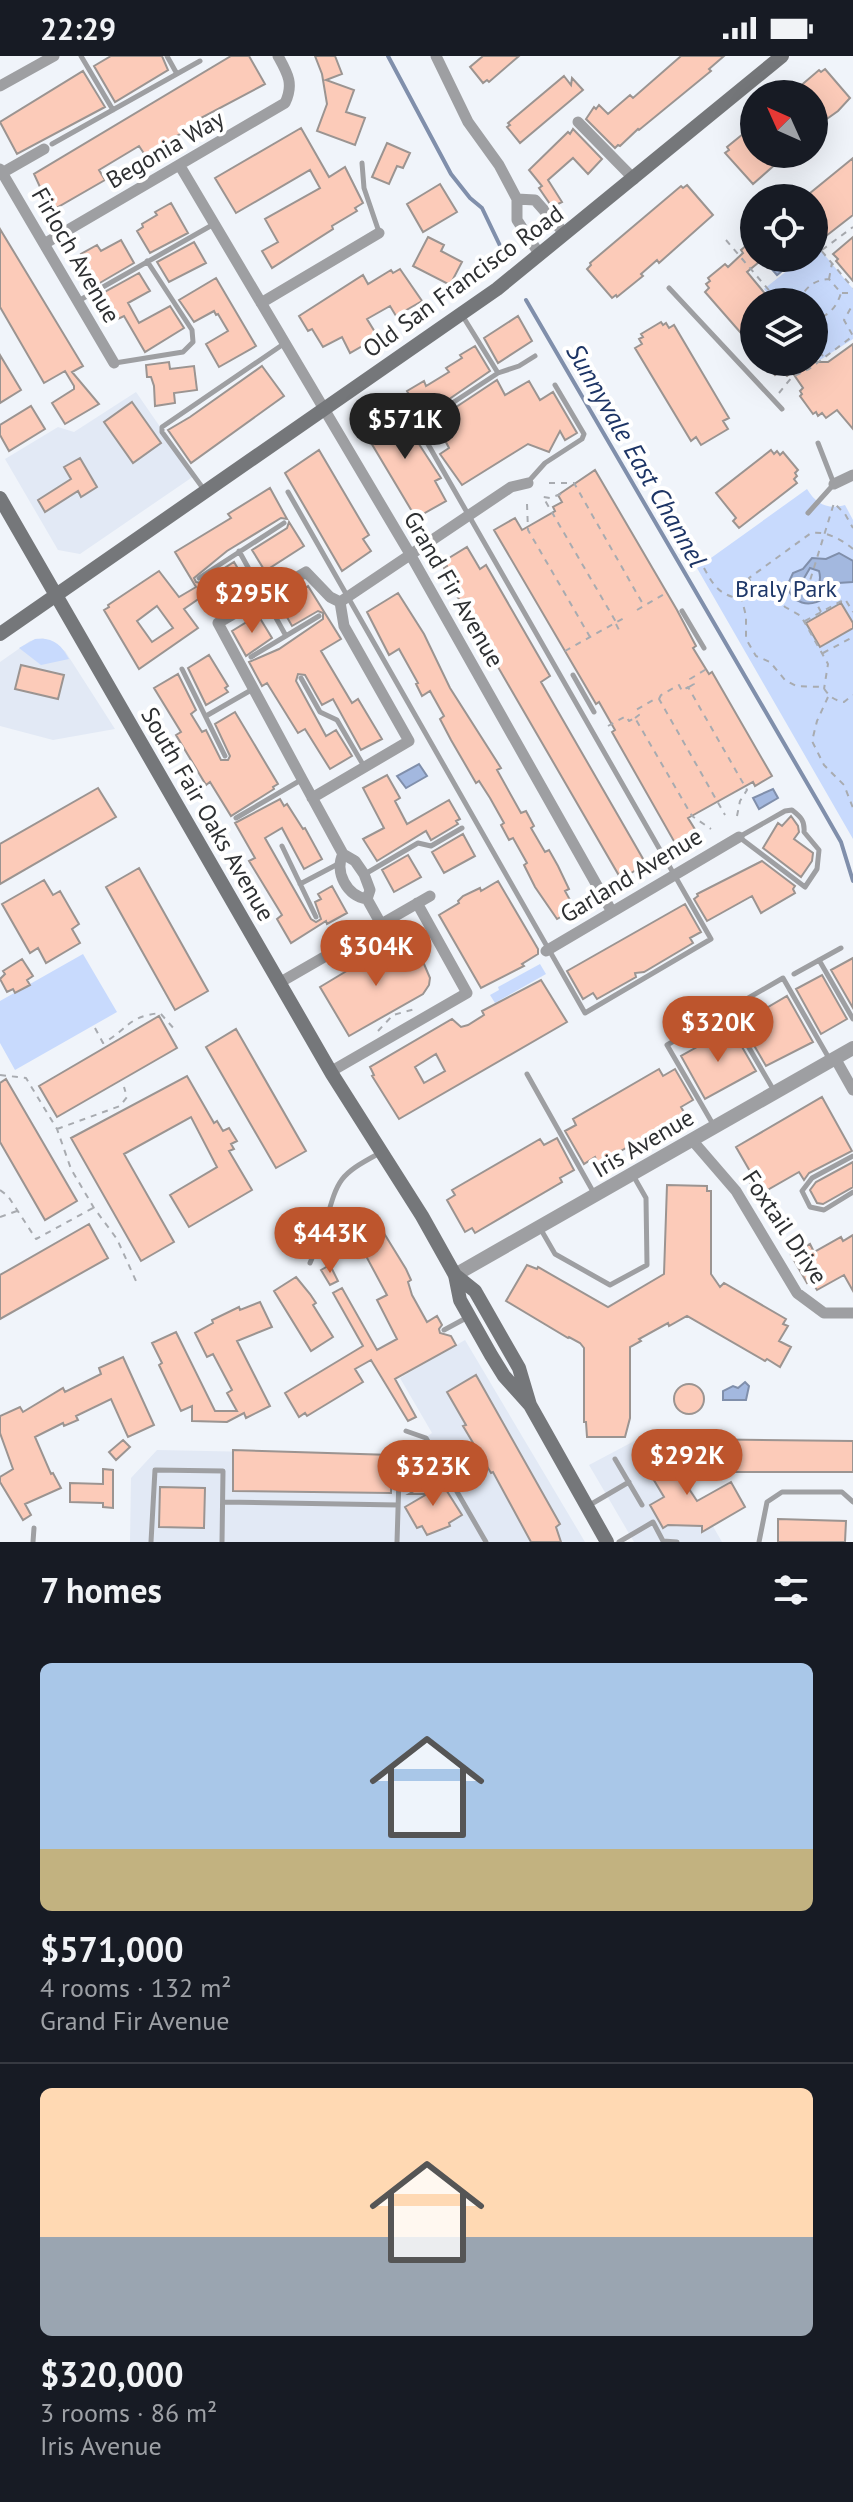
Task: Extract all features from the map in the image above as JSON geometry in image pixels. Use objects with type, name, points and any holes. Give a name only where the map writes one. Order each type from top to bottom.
[{"type":"main road","name":"Old San Francisco Road","points":[[1,632],[497,289],[782,56]]},
{"type":"main road","name":"South Fair Oaks Avenue","points":[[0,498],[330,1072],[455,1275],[460,1300],[469,1316],[504,1376],[530,1405],[607,1542]]},
{"type":"main road","name":"South Fair Oaks Avenue","points":[[455,1275],[475,1291],[519,1368],[530,1405]]},
{"type":"street","points":[[0,86],[54,56]]},
{"type":"street","name":"Begonia Way","points":[[44,244],[285,103],[291,79],[278,56]]},
{"type":"street","points":[[436,56],[468,122],[499,165],[517,199],[517,220],[540,255]]},
{"type":"street","points":[[578,122],[634,179]]},
{"type":"street","points":[[1,171],[48,146]]},
{"type":"street","name":"Grand Fir Avenue","points":[[180,166],[410,554],[612,912]]},
{"type":"street","name":"Firloch Avenue","points":[[1,171],[114,363]]},
{"type":"street","points":[[517,199],[535,200],[565,234]]},
{"type":"street","points":[[261,303],[379,233]]},
{"type":"street","points":[[834,484],[853,475]]},
{"type":"street","points":[[367,899],[357,897],[351,891],[340,872],[341,859],[312,798],[218,623],[306,572],[330,597],[344,599],[511,487],[528,483]]},
{"type":"street","points":[[312,798],[409,741],[344,626],[344,599]]},
{"type":"street","name":"Garland Avenue","points":[[547,950],[739,837]]},
{"type":"street","points":[[341,859],[355,861],[364,874],[370,890],[367,899],[381,924]]},
{"type":"street","points":[[279,983],[430,896]]},
{"type":"street","points":[[330,1072],[467,993],[417,903]]},
{"type":"street","name":"Iris Avenue","points":[[455,1275],[853,1048]]},
{"type":"street","points":[[833,1060],[853,1090]]},
{"type":"street","name":"Foxtail Drive","points":[[692,1140],[736,1191],[797,1293],[824,1313],[853,1313]]},
{"type":"lane","points":[[81,56],[113,110]]},
{"type":"lane","points":[[167,56],[177,74]]},
{"type":"lane","points":[[48,146],[200,61]]},
{"type":"lane","points":[[362,163],[364,188],[379,233]]},
{"type":"lane","points":[[77,302],[215,224]]},
{"type":"lane","points":[[114,363],[183,352],[193,342],[192,330],[147,261]]},
{"type":"lane","points":[[669,288],[782,409]]},
{"type":"lane","points":[[461,314],[498,373]]},
{"type":"lane","points":[[205,492],[162,432],[162,427],[285,343]]},
{"type":"lane","points":[[431,417],[498,373],[519,366],[535,356]]},
{"type":"lane","points":[[528,483],[545,463],[582,439],[584,434],[555,385]]},
{"type":"lane","points":[[288,492],[344,599],[585,1013],[711,939],[405,404]]},
{"type":"lane","points":[[808,513],[834,484],[818,443]]},
{"type":"lane","points":[[199,578],[284,523]]},
{"type":"lane","points":[[239,551],[286,636]]},
{"type":"lane","points":[[682,611],[704,648]]},
{"type":"lane","points":[[251,657],[319,616]]},
{"type":"lane","points":[[182,669],[225,756]]},
{"type":"lane","points":[[573,675],[594,712]]},
{"type":"lane","points":[[301,678],[320,712],[337,720],[366,769]]},
{"type":"lane","points":[[206,716],[253,689]]},
{"type":"lane","points":[[236,818],[302,779]]},
{"type":"lane","points":[[792,810],[800,816],[805,824],[804,832],[819,850],[817,869],[805,887],[739,837],[792,810]]},
{"type":"lane","points":[[364,874],[418,843],[431,846],[462,828]]},
{"type":"lane","points":[[282,846],[316,917]]},
{"type":"lane","points":[[300,884],[341,859]]},
{"type":"lane","points":[[794,974],[841,948]]},
{"type":"lane","points":[[819,960],[853,1019]]},
{"type":"lane","points":[[715,1128],[667,1045],[727,1010],[783,978],[833,1060]]},
{"type":"lane","points":[[727,1010],[775,1093]]},
{"type":"lane","points":[[527,1074],[596,1196]]},
{"type":"lane","points":[[310,1263],[331,1199],[342,1178],[356,1166],[382,1152]]},
{"type":"lane","points":[[853,1156],[812,1178],[802,1191],[810,1207],[824,1210],[853,1192]]},
{"type":"lane","points":[[540,1227],[555,1254],[610,1285],[647,1265],[646,1198],[633,1174]]},
{"type":"lane","points":[[444,1330],[469,1316]]},
{"type":"lane","points":[[406,1431],[426,1438],[486,1542]]},
{"type":"lane","points":[[397,1542],[399,1478],[436,1456]]},
{"type":"lane","points":[[615,1459],[642,1505]]},
{"type":"lane","points":[[151,1542],[155,1470],[223,1471],[222,1542]]},
{"type":"lane","points":[[587,1506],[629,1482]]},
{"type":"lane","points":[[759,1542],[767,1502],[782,1492],[842,1492],[853,1502]]},
{"type":"lane","points":[[223,1502],[398,1505]]},
{"type":"lane","points":[[619,1542],[653,1522],[663,1541],[677,1542]]},
{"type":"lane","points":[[33,1542],[34,1528]]},
{"type":"path","points":[[828,245],[853,227]]},
{"type":"path","points":[[726,240],[767,288]]},
{"type":"path","points":[[828,258],[853,290],[841,293]]},
{"type":"path","points":[[829,279],[832,262]]},
{"type":"path","points":[[829,279],[841,293]]},
{"type":"path","points":[[809,288],[812,283],[829,279]]},
{"type":"path","points":[[828,314],[837,304],[841,293]]},
{"type":"path","points":[[828,354],[853,336],[844,320],[853,304]]},
{"type":"path","points":[[783,388],[794,376]]},
{"type":"path","points":[[549,483],[574,483],[650,610]]},
{"type":"path","points":[[561,494],[552,498],[543,497],[619,630]]},
{"type":"path","points":[[821,612],[808,587],[834,503],[853,528]]},
{"type":"path","points":[[527,504],[528,530],[597,640]]},
{"type":"path","points":[[752,587],[749,578],[811,533],[839,538],[853,549]]},
{"type":"path","points":[[704,568],[716,589],[742,600]]},
{"type":"path","points":[[742,600],[752,587]]},
{"type":"path","points":[[752,587],[776,595],[785,607],[799,614],[804,621],[828,667],[823,687],[829,696],[844,702],[853,695]]},
{"type":"path","points":[[637,610],[666,593]]},
{"type":"path","points":[[804,621],[845,599],[853,612]]},
{"type":"path","points":[[742,600],[746,639],[756,656],[770,662],[785,680],[796,686],[823,687]]},
{"type":"path","points":[[565,651],[624,618]]},
{"type":"path","points":[[822,654],[853,637]]},
{"type":"path","points":[[585,640],[588,646]]},
{"type":"path","points":[[608,726],[626,716],[629,721],[635,718],[639,715],[636,710],[679,685],[682,691],[694,684],[690,679],[708,668]]},
{"type":"path","points":[[688,687],[747,790],[740,801],[737,816]]},
{"type":"path","points":[[829,696],[812,741],[824,765],[844,785],[853,808]]},
{"type":"path","points":[[659,699],[725,815]]},
{"type":"path","points":[[635,718],[692,816],[711,829]]},
{"type":"path","points":[[374,1035],[393,1015],[422,1007]]},
{"type":"path","points":[[95,1028],[103,1043],[116,1036],[126,1023],[144,1015],[160,1013],[176,1031]]},
{"type":"path","points":[[0,1075],[26,1078],[57,1129],[71,1169],[117,1239],[136,1281]]},
{"type":"path","points":[[57,1129],[120,1106],[127,1097],[124,1087]]},
{"type":"path","points":[[0,1190],[8,1196],[36,1239],[94,1208]]},
{"type":"path","points":[[0,1217],[17,1211]]},
{"type":"shaded area","points":[[136,392],[194,476],[80,554],[58,550],[5,459],[58,427],[74,432]]},
{"type":"shaded area","points":[[839,553],[853,561],[853,582],[838,583],[827,596],[813,603],[793,597],[787,586],[793,573],[803,569],[812,558],[826,559]],"holes":[[[810,568],[819,571],[818,586],[807,596],[800,585]]]},
{"type":"shaded area","points":[[43,638],[65,651],[115,729],[53,740],[0,726],[0,662],[30,641]]},
{"type":"shaded area","points":[[419,764],[427,776],[406,788],[397,776]]},
{"type":"shaded area","points":[[773,789],[778,798],[759,809],[753,798]]},
{"type":"shaded area","points":[[465,1340],[585,1542],[130,1542],[131,1478],[157,1450],[401,1455],[432,1433],[400,1378]]},
{"type":"shaded area","points":[[745,1382],[749,1386],[746,1400],[723,1400],[723,1391],[733,1386],[738,1388]]},
{"type":"shaded area","points":[[657,1429],[722,1542],[634,1542],[589,1465]]},
{"type":"green space","points":[[828,259],[853,289],[853,339],[828,355],[828,288],[765,288],[785,272],[828,272]]},
{"type":"green space","name":"Braly Park","points":[[807,489],[814,499],[823,504],[833,507],[845,505],[853,520],[853,839],[697,568]]},
{"type":"green space","points":[[35,639],[56,643],[69,659],[41,665],[19,648]]},
{"type":"green space","points":[[83,954],[117,1012],[15,1070],[0,1043],[0,1001]]},
{"type":"green space","points":[[540,964],[546,974],[495,1003],[490,995],[499,990],[498,987]]},
{"type":"building","points":[[111,56],[162,56],[168,70],[115,102],[94,66]]},
{"type":"building","points":[[231,56],[249,56],[265,84],[199,119],[200,122],[145,155],[139,146],[99,170],[105,180],[51,211],[34,174]]},
{"type":"building","points":[[315,56],[335,56],[342,74],[326,80],[354,90],[346,112],[365,118],[355,145],[317,131],[327,104],[322,74]]},
{"type":"building","points":[[483,56],[519,56],[489,82],[483,83],[470,67]]},
{"type":"building","points":[[681,56],[724,56],[709,69],[711,71],[620,146],[615,148],[586,119],[594,107],[596,109],[599,105],[608,114],[630,95],[633,98]]},
{"type":"building","points":[[825,69],[850,98],[828,118],[828,80],[807,80],[819,70]]},
{"type":"building","points":[[83,71],[105,107],[17,154],[0,122]]},
{"type":"building","points":[[564,76],[571,85],[572,78],[583,90],[520,143],[507,127],[510,125],[508,123]]},
{"type":"building","points":[[301,128],[329,177],[345,167],[363,203],[355,208],[357,211],[332,226],[333,229],[272,268],[262,251],[278,242],[265,219],[320,188],[310,170],[236,213],[215,178]]},
{"type":"building","points":[[573,129],[602,159],[588,174],[573,158],[548,180],[562,202],[552,207],[539,188],[542,186],[529,170]]},
{"type":"building","points":[[740,136],[740,168],[771,168],[753,184],[725,153],[729,150],[727,147]]},
{"type":"building","points":[[387,143],[410,153],[403,168],[397,166],[389,184],[372,177]]},
{"type":"building","points":[[853,158],[853,215],[828,235],[828,184],[821,184]]},
{"type":"building","points":[[440,184],[457,212],[423,232],[407,204]]},
{"type":"building","points":[[687,185],[713,215],[659,263],[657,260],[641,274],[643,276],[612,298],[587,269],[590,263],[681,186]]},
{"type":"building","points":[[171,203],[188,233],[150,253],[137,231],[157,215],[155,212]]},
{"type":"building","points":[[0,229],[83,366],[72,372],[99,404],[65,424],[52,403],[74,386],[65,371],[44,383],[0,307]]},
{"type":"building","points":[[428,237],[444,245],[441,251],[462,262],[450,285],[413,266]]},
{"type":"building","points":[[853,237],[853,281],[833,254]]},
{"type":"building","points":[[121,240],[134,263],[98,284],[81,254],[97,245],[101,251]]},
{"type":"building","points":[[194,242],[206,263],[169,282],[157,262]]},
{"type":"building","points":[[740,256],[740,272],[747,272],[760,288],[740,288],[740,332],[705,292],[709,288],[706,284],[710,281],[708,278],[725,264],[728,267]]},
{"type":"building","points":[[400,269],[422,301],[396,316],[390,306],[367,319],[378,337],[350,353],[342,337],[323,347],[299,316],[363,275],[368,284],[391,270],[393,273]]},
{"type":"building","points":[[139,273],[150,291],[128,303],[139,323],[170,306],[184,328],[145,352],[124,316],[118,319],[103,293]]},
{"type":"building","points":[[216,278],[256,346],[219,367],[206,344],[228,331],[218,314],[214,311],[194,322],[179,300]]},
{"type":"building","points":[[518,316],[532,341],[498,363],[484,338]]},
{"type":"building","points":[[661,322],[669,328],[674,325],[729,418],[723,421],[728,429],[701,445],[696,437],[691,441],[635,348],[642,344],[639,339],[643,337],[641,334]]},
{"type":"building","points":[[853,344],[853,429],[837,410],[826,418],[822,413],[818,416],[816,412],[813,414],[800,396],[803,388],[795,376],[828,376],[828,362]]},
{"type":"building","points":[[475,346],[490,371],[423,417],[407,391],[424,381],[426,386],[449,372],[446,368]]},
{"type":"building","points":[[0,355],[21,390],[0,403]]},
{"type":"building","points":[[169,362],[170,369],[194,366],[197,390],[174,393],[175,403],[155,406],[154,386],[151,377],[147,377],[146,365]]},
{"type":"building","points":[[262,366],[284,396],[191,463],[168,430]]},
{"type":"building","points":[[497,380],[505,395],[529,381],[540,400],[553,392],[577,433],[565,440],[560,431],[549,452],[528,444],[462,485],[440,454],[449,448],[435,421]]},
{"type":"building","points":[[391,401],[441,478],[435,481],[446,501],[416,518],[370,441],[377,437],[365,420]]},
{"type":"building","points":[[132,402],[161,443],[133,463],[104,422]]},
{"type":"building","points":[[31,406],[45,429],[9,451],[0,435],[0,425]]},
{"type":"building","points":[[319,450],[369,535],[363,539],[371,551],[342,571],[285,473]]},
{"type":"building","points":[[771,450],[780,455],[783,452],[798,470],[794,479],[797,483],[739,528],[733,521],[736,518],[716,493]]},
{"type":"building","points":[[80,458],[97,487],[81,497],[78,491],[45,512],[38,500],[71,479],[64,467]]},
{"type":"building","points":[[595,470],[677,610],[696,646],[693,648],[709,674],[712,672],[772,776],[755,786],[753,782],[688,818],[696,831],[675,843],[612,732],[615,730],[599,702],[596,704],[494,530],[515,518],[522,530],[555,511],[553,507],[562,502],[558,495]]},
{"type":"building","points":[[270,488],[287,519],[281,518],[227,551],[194,578],[201,583],[234,562],[247,584],[207,609],[200,598],[184,609],[198,628],[139,669],[104,610],[159,571],[179,597],[196,587],[175,552],[231,518],[228,514]],"holes":[[[157,606],[173,628],[152,642],[137,621]]]},
{"type":"building","points":[[289,522],[304,546],[265,571],[252,550],[287,528]]},
{"type":"building","points":[[467,547],[480,569],[486,565],[550,676],[541,682],[646,864],[621,879],[487,648],[475,625],[479,623],[465,599],[460,601],[450,584],[444,561]]},
{"type":"building","points":[[308,586],[341,639],[321,651],[352,703],[358,699],[382,739],[361,750],[333,699],[322,705],[305,675],[298,674],[296,681],[326,736],[336,730],[352,756],[330,769],[305,729],[298,733],[267,683],[262,686],[249,662],[279,649],[323,619],[323,613],[318,611],[292,626],[279,603]]},
{"type":"building","points":[[398,593],[424,634],[450,688],[501,768],[497,770],[521,813],[526,811],[534,826],[531,828],[545,852],[549,850],[558,866],[569,889],[565,891],[575,909],[557,919],[535,887],[524,865],[527,863],[513,838],[509,840],[501,825],[504,823],[490,798],[479,781],[476,783],[451,740],[440,719],[444,716],[430,691],[422,696],[399,649],[389,655],[367,612]]},
{"type":"building","points":[[841,603],[853,628],[820,647],[806,623]]},
{"type":"building","points":[[258,615],[272,638],[246,656],[232,631]]},
{"type":"building","points":[[209,655],[228,686],[225,688],[228,692],[206,705],[188,668]]},
{"type":"building","points":[[21,665],[64,675],[58,699],[15,689]]},
{"type":"building","points":[[178,674],[196,710],[191,714],[202,732],[206,730],[221,760],[228,760],[230,756],[215,724],[235,712],[278,784],[231,816],[210,782],[206,785],[176,735],[181,732],[154,688]]},
{"type":"building","points":[[387,775],[400,798],[395,801],[407,824],[449,800],[460,819],[456,821],[458,824],[431,840],[426,831],[377,861],[363,839],[384,828],[363,788]]},
{"type":"building","points":[[98,788],[116,817],[0,884],[0,844]]},
{"type":"building","points":[[280,799],[305,828],[322,859],[304,869],[282,828],[265,838],[311,919],[316,922],[321,919],[315,902],[321,899],[318,894],[332,886],[347,913],[327,924],[326,921],[291,943],[277,919],[282,915],[249,861],[255,858],[235,823]]},
{"type":"building","points":[[791,816],[799,832],[794,839],[813,853],[812,861],[801,877],[763,848],[778,823],[782,826]]},
{"type":"building","points":[[463,834],[475,856],[444,873],[432,852]]},
{"type":"building","points":[[408,855],[421,877],[394,892],[382,870]]},
{"type":"building","points":[[762,861],[795,886],[795,893],[761,913],[752,896],[707,921],[694,899],[697,894]]},
{"type":"building","points":[[139,868],[208,991],[175,1010],[106,887]]},
{"type":"building","points":[[44,880],[53,895],[60,891],[79,924],[72,929],[80,943],[46,963],[38,948],[30,953],[2,904]]},
{"type":"building","points":[[498,881],[538,949],[538,954],[522,964],[524,966],[481,988],[439,915],[459,903],[463,896],[480,888],[481,891]]},
{"type":"building","points":[[685,904],[701,932],[690,938],[693,943],[644,972],[635,973],[636,977],[597,999],[593,993],[583,999],[567,971]]},
{"type":"building","points":[[395,942],[405,960],[418,960],[424,964],[430,978],[429,985],[423,994],[349,1036],[320,987]]},
{"type":"building","points":[[853,958],[853,1008],[831,970]]},
{"type":"building","points":[[22,959],[33,976],[27,980],[30,985],[15,993],[13,989],[7,992],[0,979],[5,974],[3,971]]},
{"type":"building","points":[[822,975],[847,1019],[821,1034],[796,989]]},
{"type":"building","points":[[541,980],[567,1022],[399,1119],[372,1076],[370,1067],[452,1019],[461,1027],[468,1025],[484,1015],[482,1011]],"holes":[[[436,1054],[445,1071],[424,1083],[415,1067]]]},
{"type":"building","points":[[787,996],[813,1042],[766,1066],[741,1023]]},
{"type":"building","points":[[159,1016],[177,1048],[57,1117],[39,1086]]},
{"type":"building","points":[[731,1028],[756,1071],[705,1099],[681,1056]]},
{"type":"building","points":[[236,1029],[306,1151],[276,1168],[206,1047]]},
{"type":"building","points":[[659,1069],[663,1076],[675,1069],[693,1100],[681,1107],[685,1114],[598,1164],[595,1157],[584,1164],[565,1131],[576,1125],[573,1119]]},
{"type":"building","points":[[187,1076],[214,1123],[217,1121],[223,1131],[229,1128],[237,1141],[231,1144],[234,1149],[229,1151],[252,1190],[189,1227],[170,1195],[217,1167],[191,1117],[124,1154],[174,1242],[141,1261],[71,1138]]},
{"type":"building","points":[[6,1079],[77,1201],[45,1220],[0,1142],[0,1083]]},
{"type":"building","points":[[822,1097],[852,1151],[809,1173],[804,1180],[799,1172],[757,1196],[750,1183],[755,1180],[736,1147]]},
{"type":"building","points":[[557,1138],[574,1170],[560,1178],[562,1182],[475,1233],[472,1228],[465,1232],[447,1200],[455,1195],[452,1190],[540,1139],[544,1145]]},
{"type":"building","points":[[853,1162],[853,1187],[823,1204],[817,1203],[810,1190],[816,1182]]},
{"type":"building","points":[[667,1185],[707,1186],[707,1191],[711,1191],[711,1274],[720,1287],[724,1283],[786,1319],[783,1324],[788,1326],[779,1341],[791,1347],[780,1367],[687,1316],[669,1326],[668,1323],[630,1347],[630,1418],[625,1437],[587,1437],[584,1422],[584,1348],[506,1301],[527,1265],[538,1267],[608,1307],[664,1274]]},
{"type":"building","points":[[89,1224],[108,1258],[0,1319],[0,1275]]},
{"type":"building","points":[[382,1230],[406,1269],[412,1295],[427,1322],[437,1316],[442,1325],[440,1333],[451,1336],[456,1345],[395,1379],[416,1417],[408,1421],[371,1360],[355,1369],[363,1382],[307,1416],[305,1413],[299,1417],[285,1393],[363,1346],[333,1293],[342,1288],[377,1350],[397,1339],[377,1300],[387,1295],[359,1243]]},
{"type":"building","points":[[853,1235],[853,1291],[844,1275],[817,1290],[811,1280],[807,1283],[791,1255],[810,1244],[814,1252],[841,1237],[843,1241]]},
{"type":"building","points":[[330,1265],[338,1281],[330,1285],[321,1270]]},
{"type":"building","points":[[296,1277],[316,1303],[313,1305],[333,1337],[311,1351],[274,1291]]},
{"type":"building","points":[[260,1302],[272,1327],[237,1341],[270,1406],[246,1418],[244,1413],[227,1422],[192,1421],[192,1406],[181,1411],[152,1343],[176,1332],[215,1411],[237,1411],[227,1393],[232,1390],[213,1354],[207,1357],[195,1333],[213,1323],[212,1320],[239,1307],[240,1310]]},
{"type":"building","points":[[123,1357],[154,1425],[128,1437],[111,1399],[76,1416],[78,1420],[64,1426],[63,1423],[35,1437],[51,1474],[61,1488],[25,1504],[31,1515],[23,1520],[0,1482],[0,1477],[13,1469],[0,1433],[0,1416],[20,1407],[23,1412],[63,1388],[65,1392],[101,1374],[99,1368]]},
{"type":"building","points":[[476,1375],[560,1524],[556,1527],[561,1542],[531,1542],[493,1472],[463,1426],[466,1425],[447,1392]]},
{"type":"building","points":[[689,1384],[700,1388],[704,1399],[700,1410],[689,1414],[678,1410],[674,1399],[678,1388]]},
{"type":"building","points":[[685,1439],[853,1441],[853,1472],[683,1472]]},
{"type":"building","points":[[123,1440],[130,1447],[116,1460],[109,1452]]},
{"type":"building","points":[[660,1445],[697,1501],[731,1482],[745,1507],[702,1532],[702,1526],[668,1525],[663,1528],[650,1505],[664,1497],[640,1457]]},
{"type":"building","points":[[233,1450],[392,1455],[391,1493],[233,1491]]},
{"type":"building","points":[[103,1469],[113,1470],[113,1508],[103,1507],[103,1503],[70,1502],[70,1483],[103,1484]]},
{"type":"building","points":[[438,1477],[462,1515],[449,1523],[450,1526],[427,1535],[422,1526],[417,1528],[405,1507],[427,1494],[409,1494]]},
{"type":"building","points":[[160,1487],[205,1488],[204,1528],[159,1527]]},
{"type":"building","points":[[778,1519],[846,1521],[845,1542],[778,1542]]},
{"type":"waterway","name":"Sunnyvale East Channel","points":[[388,56],[451,174],[482,208],[505,256]]},
{"type":"waterway","name":"Sunnyvale East Channel","points":[[526,300],[841,842],[853,881]]}]
